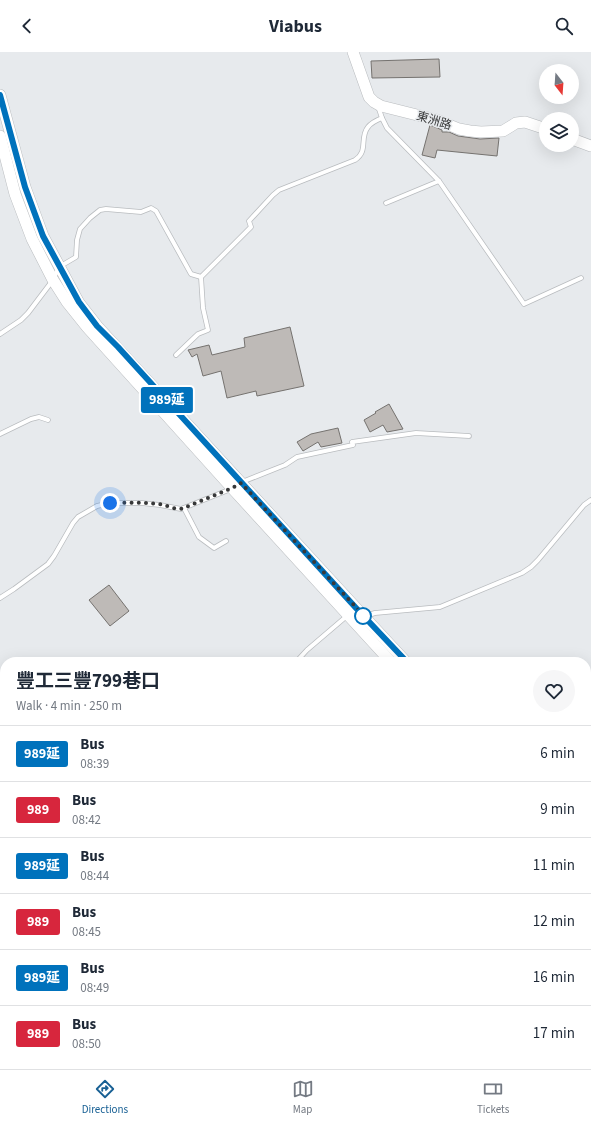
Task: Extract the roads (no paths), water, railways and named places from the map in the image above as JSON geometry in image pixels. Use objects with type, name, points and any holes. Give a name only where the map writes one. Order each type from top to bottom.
[{"type":"street","points":[[353,52],[370,97],[377,104]]},
{"type":"street","points":[[0,95],[25,187],[43,236],[79,302],[97,326],[237,485],[352,612],[356,624],[386,657]]},
{"type":"street","name":"東洲路","points":[[377,104],[437,120],[459,129],[470,131],[503,131],[516,123],[525,122],[539,126]]},
{"type":"street","points":[[0,136],[15,194],[32,239],[53,280],[67,302],[87,327],[237,485]]},
{"type":"street","points":[[579,142],[591,146]]},
{"type":"street","points":[[352,612],[365,617],[401,657]]},
{"type":"lane","points":[[377,104],[387,128],[439,181],[524,304],[581,278]]},
{"type":"lane","points":[[176,355],[198,334],[208,330],[203,308],[201,277],[251,228],[250,221],[273,194],[279,190],[360,157],[363,152],[365,132],[369,125],[382,118]]},
{"type":"lane","points":[[386,203],[439,181]]},
{"type":"lane","points":[[0,334],[21,320],[28,313],[53,280],[59,267],[76,257],[77,240],[80,229],[100,210],[106,209],[141,212],[150,208],[156,211],[191,274],[201,277]]},
{"type":"lane","points":[[0,434],[31,419],[39,417],[48,420]]},
{"type":"lane","points":[[0,598],[48,564],[78,517],[97,506],[110,503],[142,503],[177,509],[184,508],[285,465],[298,457],[353,446],[352,442],[416,433],[469,436]]},
{"type":"lane","points":[[356,624],[365,617],[375,613],[440,607],[522,573],[538,560],[584,505],[591,500]]},
{"type":"lane","points":[[184,508],[199,537],[214,548],[226,541]]},
{"type":"lane","points":[[301,657],[352,612]]}]
